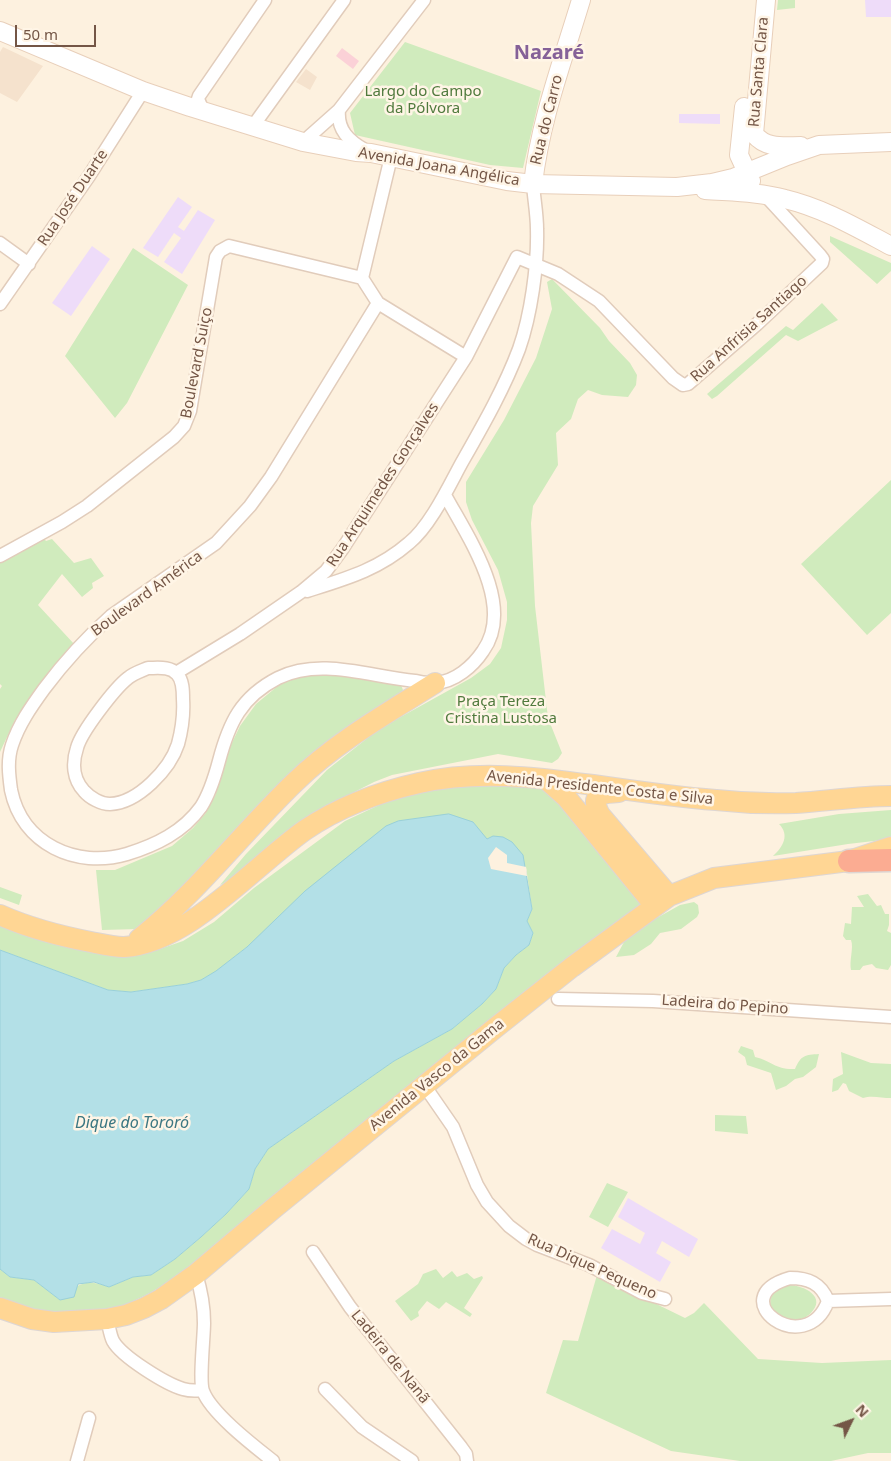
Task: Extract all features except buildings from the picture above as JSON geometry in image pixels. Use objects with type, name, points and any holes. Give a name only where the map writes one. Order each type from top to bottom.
[{"type":"highway","points":[[850,861],[891,860]]},
{"type":"main road","name":"Rua do Carro","points":[[533,184],[551,100],[581,0]]},
{"type":"main road","name":"Rua Santa Clara","points":[[746,172],[741,162],[739,149],[755,0]]},
{"type":"main road","name":"Rua Santa Clara","points":[[766,0],[754,134],[758,140],[765,144],[776,146],[819,146]]},
{"type":"main road","name":"Avenida Joana Angélica","points":[[2,35],[143,90],[303,142],[533,184],[677,187],[712,183],[819,146],[891,142]]},
{"type":"main road","points":[[746,172],[755,186],[764,194]]},
{"type":"main road","points":[[677,187],[764,194],[800,203],[891,246]]},
{"type":"main road","points":[[132,945],[176,907],[288,788],[323,756],[355,732],[435,683]]},
{"type":"main road","name":"Avenida Presidente Costa e Silva","points":[[0,915],[71,938],[123,947],[163,937],[191,921],[306,830],[337,811],[366,798],[420,783],[468,776],[508,776],[757,804],[796,803],[885,794]]},
{"type":"main road","points":[[547,780],[566,797],[662,901]]},
{"type":"main road","points":[[639,791],[604,793],[598,796],[595,801],[596,807],[662,901]]},
{"type":"main road","name":"Avenida Vasco da Gama","points":[[0,1308],[32,1319],[54,1322],[107,1319],[126,1315],[144,1308],[161,1299],[196,1274],[424,1085],[553,982],[662,901],[714,878],[850,861],[891,846]]},
{"type":"street","points":[[203,111],[198,99],[199,96],[265,0]]},
{"type":"street","points":[[253,126],[344,0]]},
{"type":"street","points":[[303,142],[339,110],[424,0]]},
{"type":"street","name":"Rua José Duarte","points":[[0,304],[89,176],[143,90]]},
{"type":"street","points":[[339,110],[338,119],[344,134],[356,145],[371,153]]},
{"type":"street","points":[[391,157],[362,278],[378,303],[466,357]]},
{"type":"street","points":[[301,592],[358,575],[399,552],[422,529],[444,494],[482,426],[508,375],[519,348],[528,315],[538,229],[533,184]]},
{"type":"street","name":"Rua Anfrisia Santiago","points":[[535,264],[571,281],[598,301],[677,382],[683,385],[688,384],[757,324],[822,263],[823,259],[820,255],[764,194]]},
{"type":"street","points":[[0,243],[29,264]]},
{"type":"street","name":"Boulevard Suiço","points":[[0,556],[62,522],[86,506],[174,437],[184,426],[190,411],[216,257],[220,251],[229,246],[362,278]]},
{"type":"street","name":"Rua Arquimedes Gonçalves","points":[[176,673],[240,634],[301,592],[326,571],[343,548],[466,357],[517,257],[535,264]]},
{"type":"street","name":"Boulevard América","points":[[378,303],[271,477],[250,506],[216,543],[112,616],[89,636],[64,662],[32,706],[19,727],[11,748],[8,773],[14,800],[24,822],[42,841],[61,852],[79,858],[102,859],[147,848],[179,830],[192,818],[210,791],[225,738],[235,716],[245,702],[261,688],[278,678],[296,671],[314,668],[334,669],[396,680],[435,683],[447,681],[458,675],[477,660],[488,644],[494,629],[495,611],[492,592],[482,566],[444,494]]},
{"type":"street","points":[[148,668],[167,668],[176,673],[183,689],[182,728],[177,746],[168,764],[155,780],[140,793],[120,802],[108,804],[97,801],[85,793],[78,783],[74,770],[77,746],[85,732],[118,688],[136,672],[148,668]]},
{"type":"street","name":"Ladeira do Pepino","points":[[558,999],[672,1002],[891,1017]]},
{"type":"street","name":"Rua Dique Pequeno","points":[[424,1085],[453,1127],[477,1184],[487,1202],[509,1226],[536,1245],[589,1265],[642,1293],[665,1299]]},
{"type":"street","name":"Ladeira de Nanã","points":[[312,1252],[350,1307],[461,1447],[466,1454],[467,1461]]},
{"type":"street","points":[[196,1274],[204,1323],[202,1390],[220,1414],[272,1461]]},
{"type":"street","points":[[790,1278],[808,1280],[817,1284],[825,1292],[828,1301],[825,1310],[814,1321],[806,1325],[795,1326],[776,1322],[765,1310],[763,1302],[767,1290],[773,1285],[790,1278]]},
{"type":"street","points":[[828,1301],[891,1299]]},
{"type":"street","points":[[107,1319],[112,1340],[122,1352],[136,1363],[171,1385],[192,1391],[202,1390]]},
{"type":"street","points":[[325,1389],[367,1431],[412,1461]]},
{"type":"street","points":[[77,1461],[88,1418]]},
{"type":"shaded area","points":[[865,0],[891,0],[891,17],[866,17]]},
{"type":"shaded area","points":[[3,47],[43,66],[17,102],[0,93],[0,52]]},
{"type":"shaded area","points":[[342,48],[359,61],[353,69],[336,56]]},
{"type":"shaded area","points":[[306,69],[317,77],[310,90],[296,82]]},
{"type":"shaded area","points":[[679,114],[720,114],[720,124],[679,123]]},
{"type":"shaded area","points":[[178,197],[192,207],[178,227],[184,231],[198,210],[215,220],[182,274],[164,262],[181,238],[174,233],[158,257],[143,248]]},
{"type":"shaded area","points":[[92,246],[110,259],[71,316],[52,303]]},
{"type":"shaded area","points":[[628,1198],[698,1239],[689,1257],[662,1241],[656,1253],[671,1262],[660,1282],[601,1248],[612,1229],[640,1244],[645,1233],[618,1217]]},
{"type":"green space","points":[[778,0],[795,0],[795,8],[777,10]]},
{"type":"green space","name":"Largo do Campo da Pólvora","points":[[405,42],[541,91],[523,168],[490,165],[355,135],[350,113]]},
{"type":"green space","points":[[830,236],[891,263],[891,271],[877,284],[830,242]]},
{"type":"green space","points":[[133,248],[188,285],[127,403],[115,418],[65,356]]},
{"type":"green space","name":"Praça Tereza Cristina Lustosa","points":[[552,279],[600,328],[609,341],[630,363],[637,375],[636,385],[628,397],[602,395],[588,390],[578,399],[571,419],[556,433],[558,465],[533,506],[531,523],[535,606],[548,718],[562,753],[552,763],[498,754],[392,775],[333,803],[234,878],[220,885],[246,854],[327,770],[379,729],[471,678],[490,664],[501,648],[507,620],[507,602],[498,570],[472,520],[466,502],[466,482],[504,420],[536,358],[552,309],[547,282]]},
{"type":"green space","points":[[822,303],[838,320],[798,341],[786,335],[717,396],[712,399],[707,394],[786,326],[793,330]]},
{"type":"green space","points":[[891,480],[891,613],[867,635],[801,564]]},
{"type":"green space","points":[[40,534],[46,541],[52,539],[74,563],[91,558],[104,576],[92,583],[93,588],[82,597],[62,574],[38,605],[75,645],[15,720],[0,752],[0,689],[2,686],[0,684],[0,562]]},
{"type":"green space","name":"Praça Tereza Cristina Lustosa","points":[[311,672],[342,673],[401,685],[403,690],[401,695],[139,929],[102,930],[96,870],[115,870],[172,846],[193,828],[205,814],[215,796],[229,749],[240,726],[256,704],[279,685]]},
{"type":"green space","points":[[446,782],[564,787],[649,903],[169,1282],[124,1305],[78,1314],[61,1314],[29,1309],[0,1297],[0,1269],[10,1277],[34,1280],[60,1300],[82,1284],[93,1283],[109,1287],[133,1277],[151,1275],[175,1259],[226,1214],[249,1189],[255,1169],[268,1149],[394,1061],[452,1029],[482,1004],[496,989],[504,968],[529,945],[533,933],[527,921],[532,909],[526,867],[484,837],[473,822],[247,947],[217,971],[201,980],[187,984],[131,992],[108,990],[0,950],[0,919],[126,954],[157,950],[183,941],[214,922],[254,888],[345,821],[392,799]]},
{"type":"green space","points":[[891,810],[891,839],[773,856],[780,849],[785,837],[779,824],[839,814]]},
{"type":"green space","points":[[0,887],[22,895],[19,905],[0,898]]},
{"type":"green space","points":[[868,894],[877,906],[881,905],[885,914],[889,914],[887,931],[891,933],[891,965],[888,970],[876,968],[872,964],[863,966],[860,970],[851,970],[852,943],[851,940],[846,940],[843,936],[845,923],[851,924],[852,907],[864,907],[857,896]]},
{"type":"green space","points":[[694,902],[698,905],[699,913],[697,917],[681,929],[660,933],[651,944],[634,955],[616,957],[624,942],[655,919],[680,905]]},
{"type":"green space","points":[[741,1046],[753,1050],[755,1057],[778,1067],[789,1069],[795,1069],[799,1061],[804,1057],[819,1054],[816,1067],[803,1077],[795,1079],[786,1086],[776,1090],[771,1073],[747,1065],[745,1057],[738,1052]]},
{"type":"green space","points":[[841,1052],[871,1063],[891,1064],[891,1098],[863,1098],[849,1091],[846,1084],[843,1083],[838,1090],[832,1092],[833,1079],[843,1074]]},
{"type":"green space","points":[[715,1115],[746,1116],[748,1134],[715,1131]]},
{"type":"green space","points":[[607,1183],[628,1192],[608,1227],[589,1217]]},
{"type":"green space","points":[[436,1269],[443,1278],[452,1271],[457,1277],[467,1273],[474,1279],[482,1276],[483,1278],[464,1308],[472,1314],[470,1317],[446,1302],[439,1309],[427,1301],[418,1312],[419,1316],[411,1321],[395,1301],[418,1284],[423,1274]]},
{"type":"green space","points":[[597,1275],[685,1318],[694,1313],[704,1303],[758,1359],[822,1363],[891,1360],[891,1453],[868,1453],[831,1461],[740,1461],[671,1451],[546,1393],[563,1340],[578,1341]]},
{"type":"green space","points":[[788,1285],[801,1287],[812,1293],[815,1297],[815,1308],[810,1314],[801,1319],[791,1320],[782,1317],[771,1306],[771,1298],[776,1291]]},
{"type":"water","name":"Dique do Tororó","points":[[449,814],[473,822],[487,839],[493,836],[503,837],[512,842],[523,855],[532,909],[527,921],[533,933],[529,945],[504,968],[496,989],[482,1004],[452,1029],[394,1061],[268,1149],[255,1169],[249,1189],[226,1214],[175,1259],[151,1275],[133,1277],[109,1287],[94,1282],[78,1284],[74,1297],[60,1300],[34,1280],[10,1277],[0,1269],[0,950],[108,990],[131,992],[187,984],[201,980],[247,947],[305,891],[386,826],[398,821]]},
{"type":"pier","points":[[496,847],[507,855],[507,863],[526,867],[527,876],[491,869],[488,858]]},
{"type":"district","name":"Nazaré","points":[[549,53]]}]
